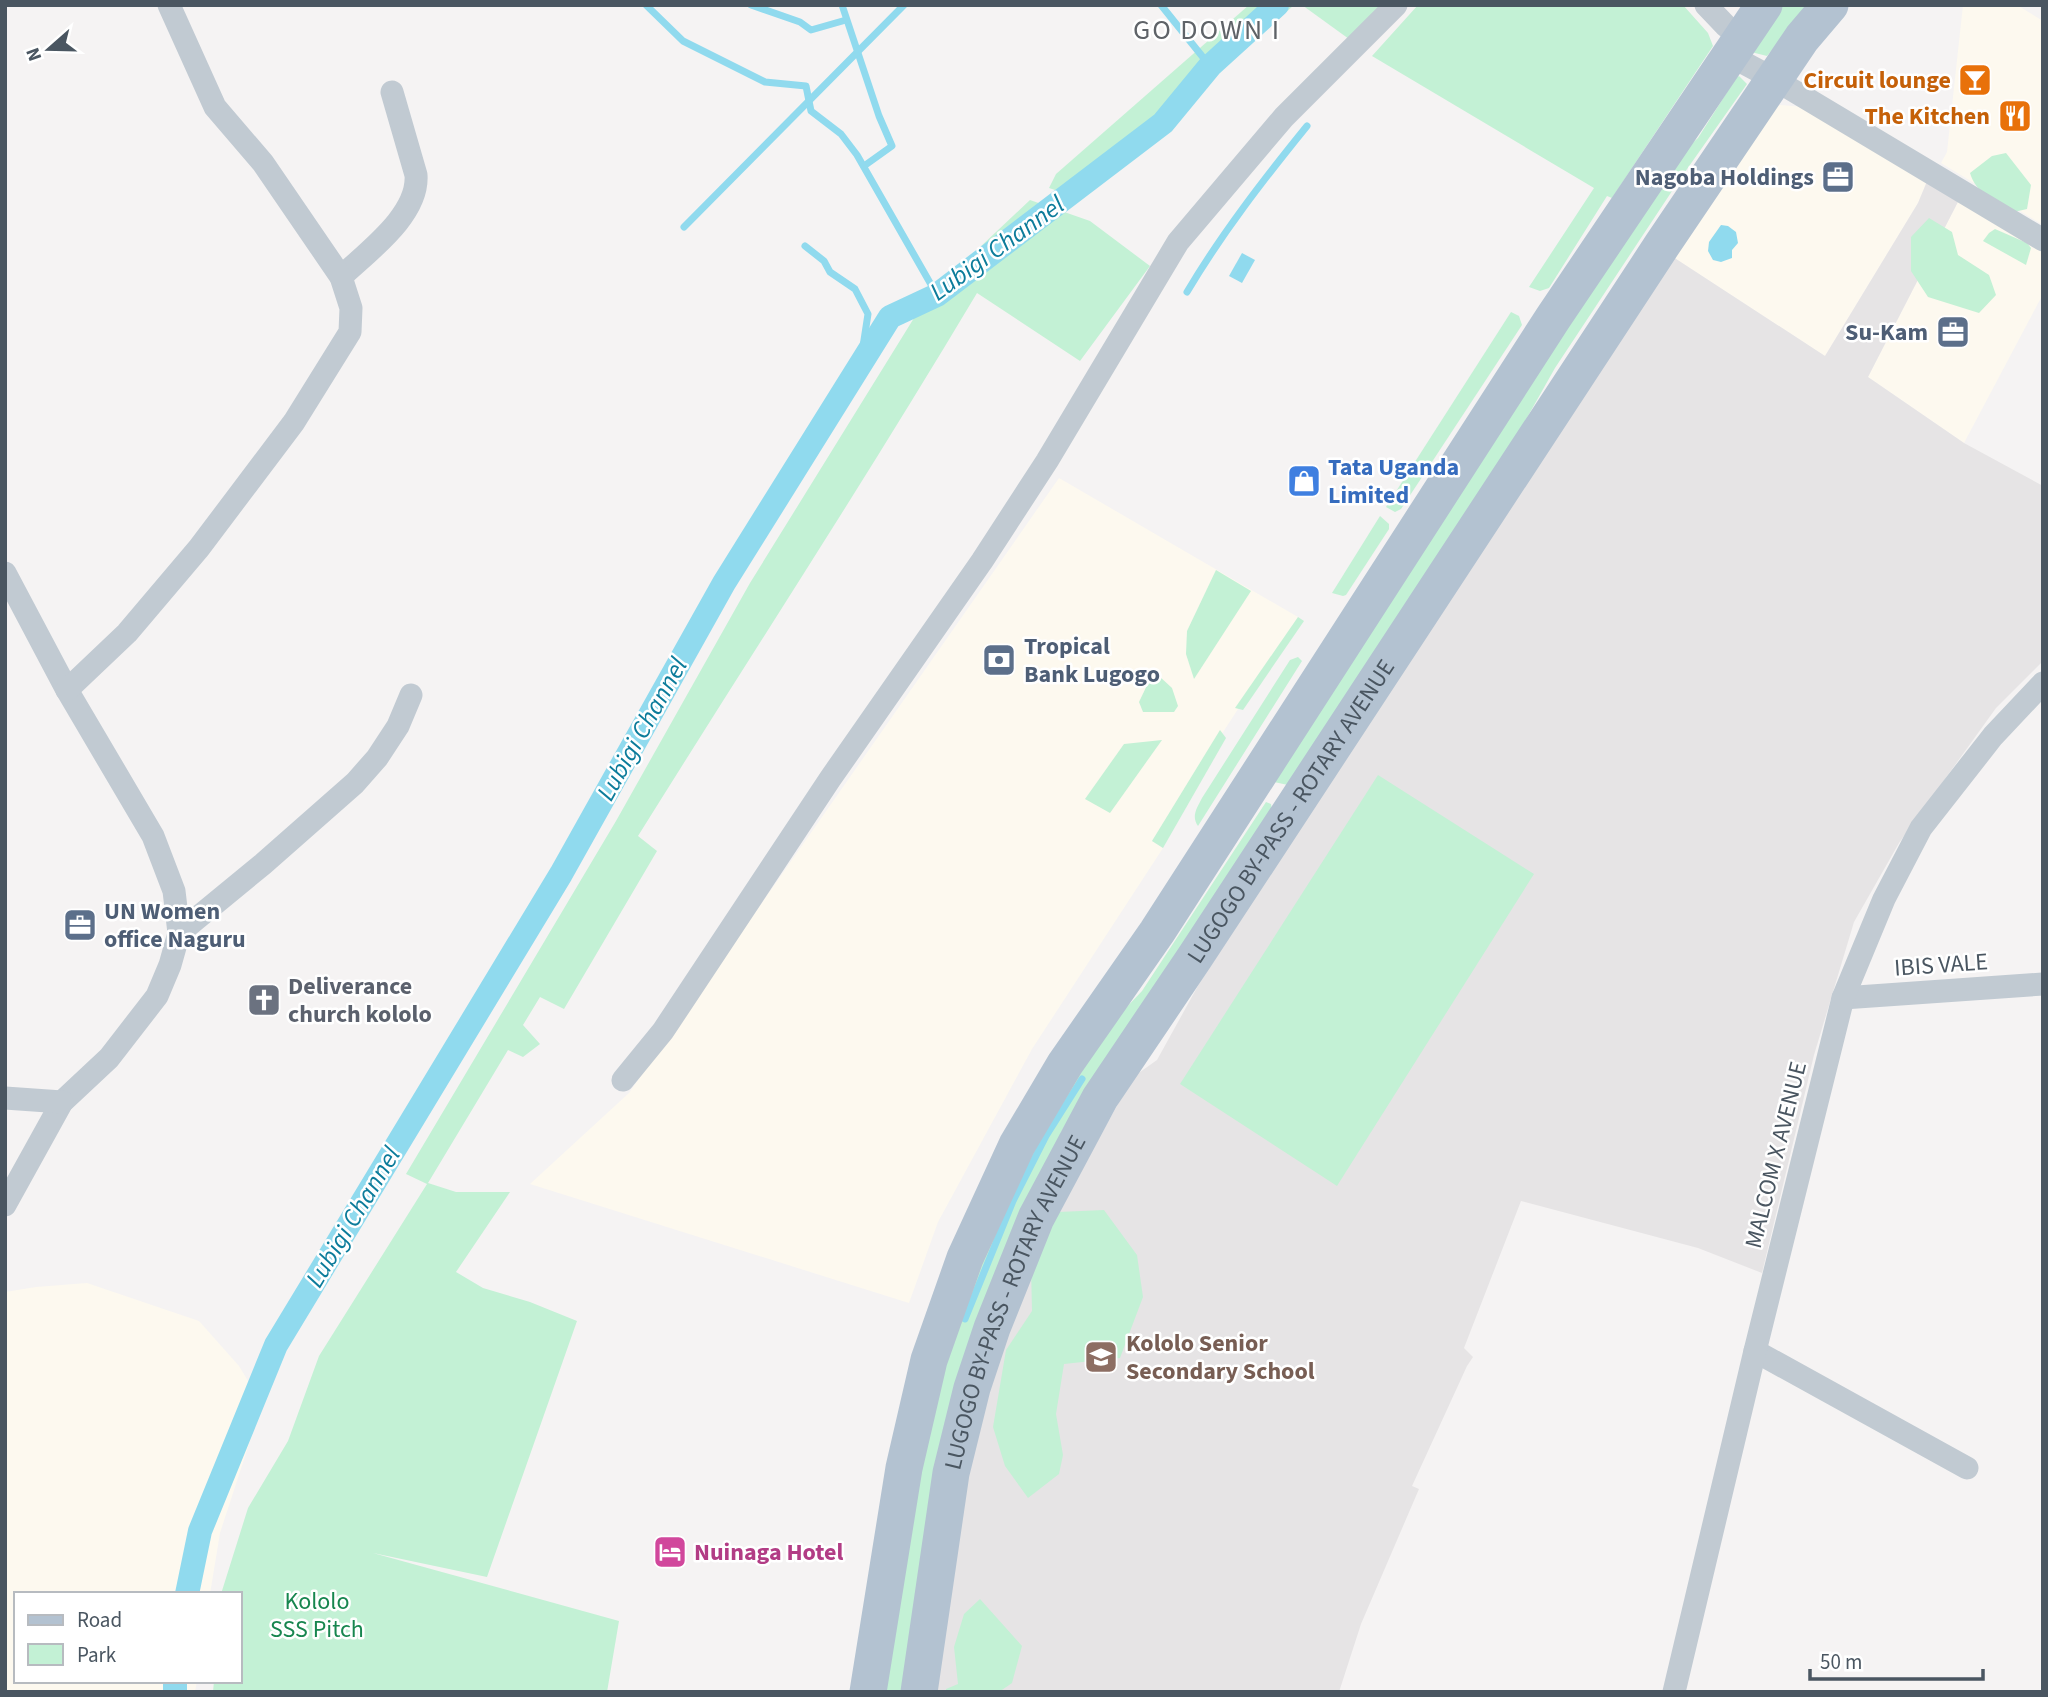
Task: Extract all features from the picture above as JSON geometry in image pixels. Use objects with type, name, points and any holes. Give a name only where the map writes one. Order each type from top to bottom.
[{"type":"main road","name":"LUGOGO BY-PASS - ROTARY AVENUE","points":[[867,1692],[898,1504],[921,1389],[965,1258],[1017,1145],[1065,1064],[1157,932],[1545,330],[1763,5]]},
{"type":"main road","name":"LUGOGO BY-PASS - ROTARY AVENUE","points":[[919,1692],[951,1473],[972,1388],[992,1328],[1036,1218],[1100,1098],[1645,270],[1802,38],[1830,5]]},
{"type":"main road","points":[[1251,787],[1265,785],[1276,790],[1293,806]]},
{"type":"street","points":[[67,690],[127,633],[199,548],[294,422],[350,332],[351,308],[341,277],[263,163],[215,107],[169,5]]},
{"type":"street","points":[[623,1080],[663,1031],[824,789],[989,550],[1047,461],[1178,243],[1284,117],[1396,5]]},
{"type":"street","points":[[1706,5],[1726,26],[1735,46],[1774,79],[2043,240]]},
{"type":"street","points":[[341,277],[397,225],[417,187],[392,92]]},
{"type":"street","points":[[5,573],[67,690],[153,836],[174,891],[179,933],[170,965],[147,1012],[109,1058],[62,1102],[5,1205]]},
{"type":"street","name":"MALCOM X AVENUE","points":[[1674,1692],[1843,998],[1884,899],[1921,828],[1993,736],[2043,683]]},
{"type":"street","points":[[179,933],[355,783],[377,758],[398,726],[411,695]]},
{"type":"street","name":"IBIS VALE","points":[[1843,998],[2043,985]]},
{"type":"street","points":[[5,1098],[62,1102]]},
{"type":"street","points":[[1755,1351],[1967,1468]]},
{"type":"shaded area","points":[[1963,5],[2017,5],[2043,21],[2043,225],[1941,163],[1947,152]]},
{"type":"shaded area","points":[[1780,105],[1804,107],[1928,179],[1918,203],[1825,356],[1670,255],[1767,111]]},
{"type":"shaded area","points":[[1928,179],[1960,198],[1868,377],[1964,443],[2043,486],[2043,661],[1996,708],[1899,843],[1854,922],[1814,1055],[1762,1273],[1698,1248],[1521,1201],[1464,1348],[1473,1357],[1412,1486],[1419,1489],[1361,1624],[1339,1692],[934,1692],[967,1483],[998,1348],[1058,1212],[1133,1077],[1157,1060],[1199,984],[1670,255],[1825,356],[1918,203]]},
{"type":"shaded area","points":[[1960,198],[2043,252],[2043,294],[1964,443],[1868,377]]},
{"type":"shaded area","points":[[1059,478],[1298,617],[1152,841],[1163,848],[1032,1049],[938,1222],[909,1303],[530,1184],[629,1093]]},
{"type":"shaded area","points":[[87,1283],[199,1321],[239,1366],[262,1404],[220,1533],[210,1592],[14,1592],[14,1683],[197,1683],[195,1692],[5,1692],[5,1292]]},
{"type":"green space","points":[[1249,5],[1294,5],[1116,166],[1067,194],[1049,188],[1056,174]]},
{"type":"green space","points":[[1302,5],[1384,5],[1349,39]]},
{"type":"green space","points":[[1418,5],[1683,5],[1708,33],[1713,46],[1612,198],[1607,196],[1549,288],[1540,291],[1529,287],[1594,188],[1372,56]]},
{"type":"green space","points":[[1779,5],[1809,5],[1767,56],[1751,52]]},
{"type":"green space","points":[[1739,76],[1747,84],[1680,179],[1555,368],[1494,476],[1288,785],[1274,782],[1666,167],[1698,138]]},
{"type":"green space","points":[[2006,153],[2031,185],[2027,209],[2014,212],[1994,200],[1982,192],[1970,173],[1992,156]]},
{"type":"green space","name":"Kololo SSS Pitch","points":[[1030,200],[1090,221],[1150,266],[1080,361],[977,293],[852,498],[638,836],[657,851],[564,1009],[540,997],[523,1025],[540,1044],[523,1057],[508,1050],[428,1183],[456,1192],[510,1192],[456,1272],[483,1288],[530,1302],[577,1321],[487,1577],[373,1553],[619,1621],[607,1692],[213,1692],[214,1683],[242,1683],[242,1592],[222,1592],[248,1508],[288,1441],[319,1356],[427,1184],[406,1174],[616,821],[750,583],[927,297]]},
{"type":"green space","points":[[1929,218],[1952,232],[1958,255],[1989,275],[1996,295],[1979,313],[1928,297],[1911,271],[1911,237]]},
{"type":"green space","points":[[1995,229],[2027,243],[2031,248],[2026,265],[1983,241]]},
{"type":"green space","points":[[1511,312],[1519,316],[1522,325],[1401,509],[1395,512],[1386,507]]},
{"type":"green space","points":[[1380,516],[1389,524],[1389,529],[1346,595],[1332,593]]},
{"type":"green space","points":[[1216,570],[1251,591],[1194,679],[1186,654],[1187,631]]},
{"type":"green space","points":[[1298,617],[1304,621],[1243,710],[1235,708]]},
{"type":"green space","points":[[1298,657],[1302,661],[1198,826],[1195,815],[1202,798],[1290,660]]},
{"type":"green space","points":[[1159,676],[1172,688],[1178,706],[1174,712],[1143,712],[1139,702],[1150,679]]},
{"type":"green space","points":[[1220,730],[1226,738],[1163,848],[1152,841]]},
{"type":"green space","points":[[1162,740],[1110,813],[1085,799],[1124,744]]},
{"type":"green space","points":[[1378,775],[1534,874],[1337,1186],[1180,1084]]},
{"type":"green space","points":[[1266,802],[1271,804],[1272,810],[1061,1132],[902,1692],[879,1692],[912,1497],[955,1315],[1033,1141],[1101,1034],[1142,991]]},
{"type":"green space","points":[[1104,1210],[1137,1255],[1143,1297],[1120,1358],[1064,1364],[1056,1414],[1063,1455],[1059,1474],[1028,1498],[1005,1466],[993,1427],[1006,1350],[1032,1311],[1031,1268],[1058,1212]]},
{"type":"green space","points":[[980,1599],[1022,1646],[1012,1683],[999,1692],[946,1692],[946,1689],[958,1684],[954,1647],[964,1614]]},
{"type":"water","points":[[1721,225],[1736,232],[1738,243],[1732,250],[1732,258],[1721,262],[1713,260],[1708,251],[1709,242]]},
{"type":"water","points":[[1242,253],[1255,260],[1242,283],[1229,276]]},
{"type":"waterway","points":[[646,5],[683,41],[765,82],[806,86],[811,111],[841,134],[857,155],[937,295]]},
{"type":"waterway","points":[[751,5],[800,22],[811,30],[846,20]]},
{"type":"waterway","points":[[842,5],[879,116],[892,146],[864,166]]},
{"type":"waterway","points":[[684,227],[904,5]]},
{"type":"waterway","points":[[1161,5],[1210,66]]},
{"type":"waterway","name":"Lubigi Channel","points":[[1271,5],[1271,12]]},
{"type":"waterway","name":"Lubigi Channel","points":[[187,1592],[200,1531],[276,1345],[561,874],[724,583],[890,317],[937,295],[1163,123],[1210,66],[1277,5]]},
{"type":"waterway","points":[[1187,292],[1244,207],[1307,126]]},
{"type":"waterway","points":[[805,246],[824,261],[830,272],[855,289],[868,314],[860,366]]},
{"type":"waterway","points":[[965,1319],[1013,1201],[1046,1136],[1082,1079]]},
{"type":"waterway","name":"Lubigi Channel","points":[[175,1683],[175,1692]]},
{"type":"place","name":"Circuit lounge","points":[[1975,80]]},
{"type":"place","name":"The Kitchen","points":[[2015,116]]},
{"type":"place","name":"Nagoba Holdings","points":[[1838,177]]},
{"type":"place","name":"Su-Kam","points":[[1953,332]]},
{"type":"place","name":"Tata Uganda Limited","points":[[1304,481]]},
{"type":"place","name":"Tropical Bank Lugogo","points":[[999,660]]},
{"type":"place","name":"UN Women office Naguru","points":[[80,925]]},
{"type":"place","name":"Deliverance church kololo","points":[[264,1000]]},
{"type":"place","name":"Kololo Senior Secondary School","points":[[1101,1357]]},
{"type":"place","name":"Nuinaga Hotel","points":[[670,1552]]},
{"type":"district","name":"GO DOWN I","points":[[1207,30]]}]
